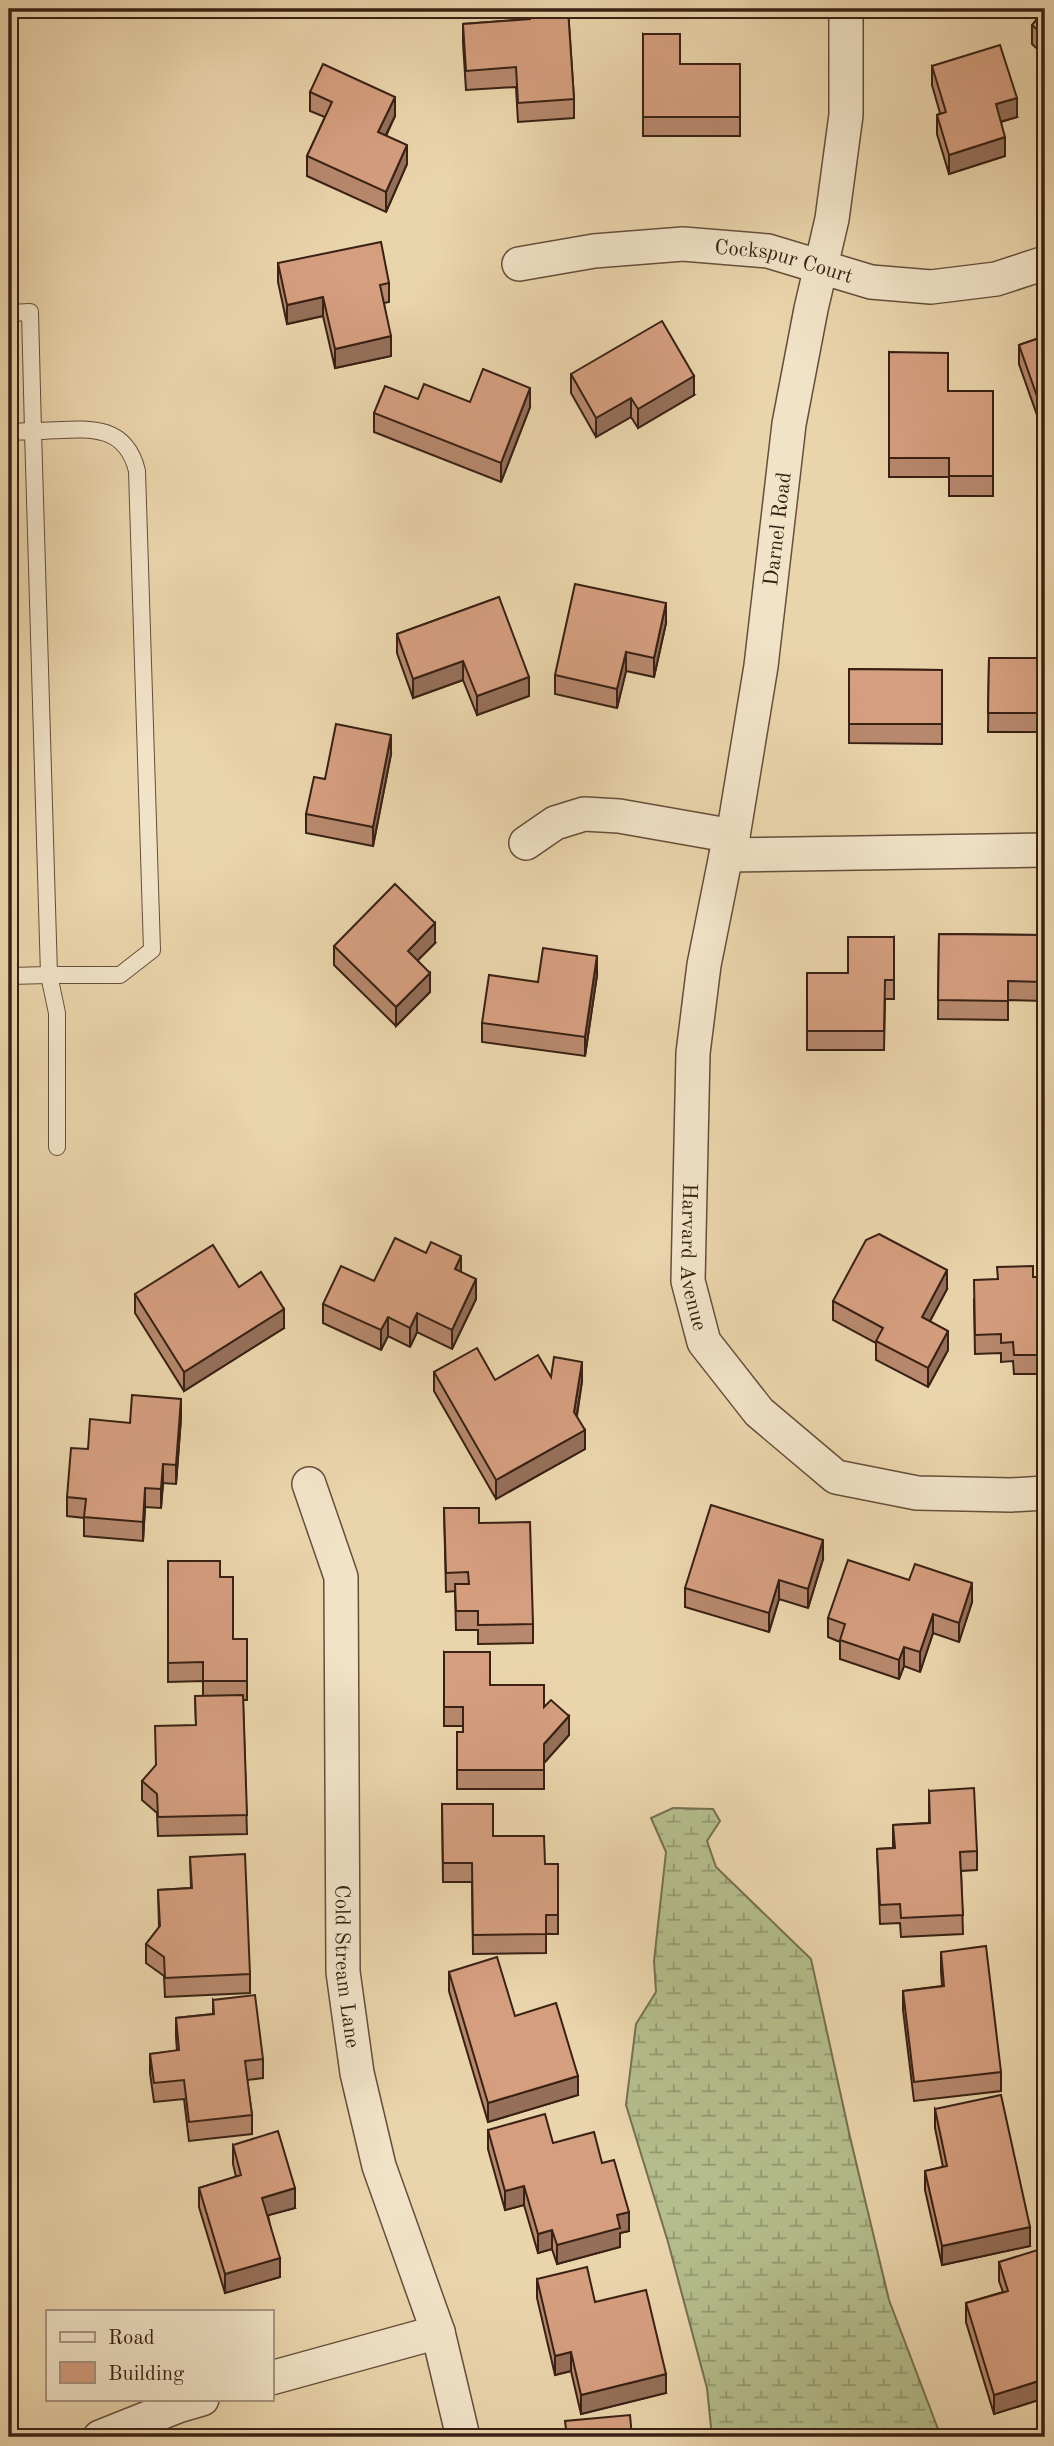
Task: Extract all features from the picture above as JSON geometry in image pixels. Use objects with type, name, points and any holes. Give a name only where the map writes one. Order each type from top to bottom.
[{"type":"street","name":"Darnel Road","points":[[729,846],[761,666],[789,424],[832,219],[846,115],[846,9]]},
{"type":"street","name":"Cockspur Court","points":[[519,264],[594,251],[683,244],[768,251],[871,282],[931,287],[996,279],[1045,263]]},
{"type":"street","points":[[526,843],[555,823],[584,814],[619,816],[729,846],[1045,850]]},
{"type":"street","name":"Harvard Avenue","points":[[729,846],[704,965],[694,1053],[688,1281],[704,1342],[759,1412],[836,1476],[917,1493],[1011,1496],[1045,1493]]},
{"type":"street","name":"Cold Stream Lane","points":[[309,1484],[341,1577],[343,1972],[357,2073],[379,2166],[438,2332],[463,2437]]},
{"type":"street","points":[[273,2377],[438,2332]]},
{"type":"street","points":[[100,2437],[199,2400]]},
{"type":"lane","points":[[9,313],[30,312],[49,975],[57,1013],[57,1147]]},
{"type":"lane","points":[[9,432],[97,431],[112,435],[125,443],[133,455],[137,471],[152,937],[152,950],[120,975],[9,976]]},
{"type":"green space","points":[[673,1808],[713,1809],[720,1821],[707,1841],[716,1867],[811,1959],[889,2300],[941,2437],[712,2437],[707,2388],[668,2242],[626,2105],[636,2024],[656,1992],[654,1961],[666,1852],[651,1818]]},
{"type":"building","points":[[529,9],[568,9],[574,99],[518,103],[516,67],[466,71],[463,24],[530,19]]},
{"type":"building","points":[[1045,10],[1045,37],[1032,25]]},
{"type":"building","points":[[643,34],[680,34],[680,64],[740,64],[740,117],[643,117]]},
{"type":"building","points":[[1000,45],[1017,98],[996,104],[1005,137],[949,155],[937,115],[946,112],[932,66]]},
{"type":"building","points":[[323,64],[395,97],[378,132],[407,145],[386,192],[307,156],[332,102],[310,92]]},
{"type":"building","points":[[381,242],[389,283],[380,285],[391,336],[335,349],[323,297],[287,305],[278,263]]},
{"type":"building","points":[[662,321],[694,376],[638,409],[631,398],[596,418],[571,374]]},
{"type":"building","points":[[1045,336],[1045,396],[1038,399],[1019,345]]},
{"type":"building","points":[[889,352],[948,353],[948,391],[993,391],[993,476],[949,476],[949,458],[889,458]]},
{"type":"building","points":[[483,369],[530,388],[501,463],[374,413],[385,386],[418,399],[424,384],[470,402]]},
{"type":"building","points":[[575,584],[666,603],[654,658],[626,652],[617,689],[555,675]]},
{"type":"building","points":[[499,597],[529,677],[477,696],[463,661],[413,679],[397,634]]},
{"type":"building","points":[[989,658],[1045,658],[1045,713],[988,713]]},
{"type":"building","points":[[849,669],[942,670],[942,724],[849,724]]},
{"type":"building","points":[[336,724],[391,735],[373,827],[306,814],[314,777],[325,779]]},
{"type":"building","points":[[395,884],[435,923],[408,951],[430,973],[396,1007],[334,946]]},
{"type":"building","points":[[939,934],[1044,935],[1044,982],[1008,981],[1008,1001],[938,1000]]},
{"type":"building","points":[[848,937],[894,937],[894,980],[885,980],[884,1031],[807,1031],[807,973],[848,973]]},
{"type":"building","points":[[543,948],[597,956],[585,1037],[482,1023],[489,975],[538,982]]},
{"type":"building","points":[[879,1234],[947,1270],[922,1317],[948,1331],[928,1368],[876,1341],[883,1328],[833,1301],[866,1240]]},
{"type":"building","points":[[395,1238],[426,1253],[431,1242],[461,1256],[455,1269],[476,1279],[452,1330],[417,1313],[410,1328],[388,1317],[381,1330],[323,1304],[341,1266],[374,1281]]},
{"type":"building","points":[[213,1245],[239,1287],[261,1272],[284,1309],[184,1372],[135,1294]]},
{"type":"building","points":[[1033,1266],[1033,1277],[1045,1277],[1045,1367],[1037,1367],[1037,1355],[1014,1355],[1013,1342],[1001,1343],[1001,1334],[975,1335],[974,1280],[998,1279],[997,1267]]},
{"type":"building","points":[[477,1348],[495,1380],[538,1355],[551,1377],[554,1357],[582,1362],[574,1412],[585,1430],[496,1480],[434,1372]]},
{"type":"building","points":[[132,1395],[181,1399],[176,1465],[163,1464],[161,1489],[145,1488],[143,1522],[84,1517],[86,1499],[67,1497],[71,1448],[88,1449],[90,1419],[130,1423]]},
{"type":"building","points":[[711,1505],[823,1540],[808,1589],[779,1580],[769,1613],[685,1588]]},
{"type":"building","points":[[444,1508],[479,1508],[479,1523],[530,1522],[533,1624],[478,1625],[478,1611],[456,1611],[455,1584],[469,1584],[468,1572],[446,1573]]},
{"type":"building","points":[[848,1560],[909,1580],[915,1564],[972,1583],[959,1623],[933,1614],[920,1652],[904,1647],[899,1660],[840,1640],[845,1624],[828,1618]]},
{"type":"building","points":[[168,1561],[220,1561],[220,1577],[233,1577],[233,1639],[247,1639],[247,1681],[203,1681],[203,1662],[168,1663]]},
{"type":"building","points":[[444,1652],[490,1652],[490,1685],[544,1685],[544,1707],[551,1700],[569,1716],[544,1744],[544,1770],[457,1770],[457,1732],[463,1732],[463,1707],[444,1707]]},
{"type":"building","points":[[243,1695],[247,1815],[158,1817],[157,1794],[142,1781],[156,1765],[155,1726],[196,1725],[195,1696]]},
{"type":"building","points":[[974,1788],[977,1851],[960,1852],[963,1915],[901,1918],[900,1904],[880,1905],[877,1849],[895,1848],[893,1825],[930,1823],[929,1791]]},
{"type":"building","points":[[442,1804],[493,1804],[493,1836],[544,1836],[545,1864],[558,1864],[558,1915],[546,1915],[546,1934],[473,1935],[472,1863],[443,1863]]},
{"type":"building","points":[[245,1854],[250,1974],[165,1978],[164,1957],[146,1944],[160,1926],[158,1890],[192,1888],[190,1857]]},
{"type":"building","points":[[986,1946],[1001,2072],[914,2082],[903,1991],[944,1986],[941,1952]]},
{"type":"building","points":[[497,1957],[515,2016],[556,2003],[578,2076],[488,2103],[449,1972]]},
{"type":"building","points":[[255,1995],[263,2059],[245,2061],[252,2115],[189,2122],[184,2080],[154,2083],[150,2054],[179,2050],[176,2018],[214,2014],[213,2000]]},
{"type":"building","points":[[1001,2095],[1030,2227],[942,2246],[925,2171],[947,2166],[935,2109]]},
{"type":"building","points":[[545,2114],[553,2143],[594,2132],[602,2163],[614,2160],[629,2212],[617,2215],[620,2228],[557,2245],[552,2230],[538,2234],[524,2186],[505,2191],[488,2130]]},
{"type":"building","points":[[278,2131],[295,2188],[262,2198],[280,2258],[225,2274],[199,2188],[241,2175],[233,2145]]},
{"type":"building","points":[[1044,2248],[1045,2353],[1042,2354],[1045,2379],[994,2395],[966,2303],[1008,2291],[999,2262]]},
{"type":"building","points":[[587,2267],[595,2302],[646,2290],[666,2374],[581,2395],[571,2352],[555,2356],[537,2279]]},
{"type":"building","points":[[630,2415],[632,2437],[567,2437],[565,2421]]}]
